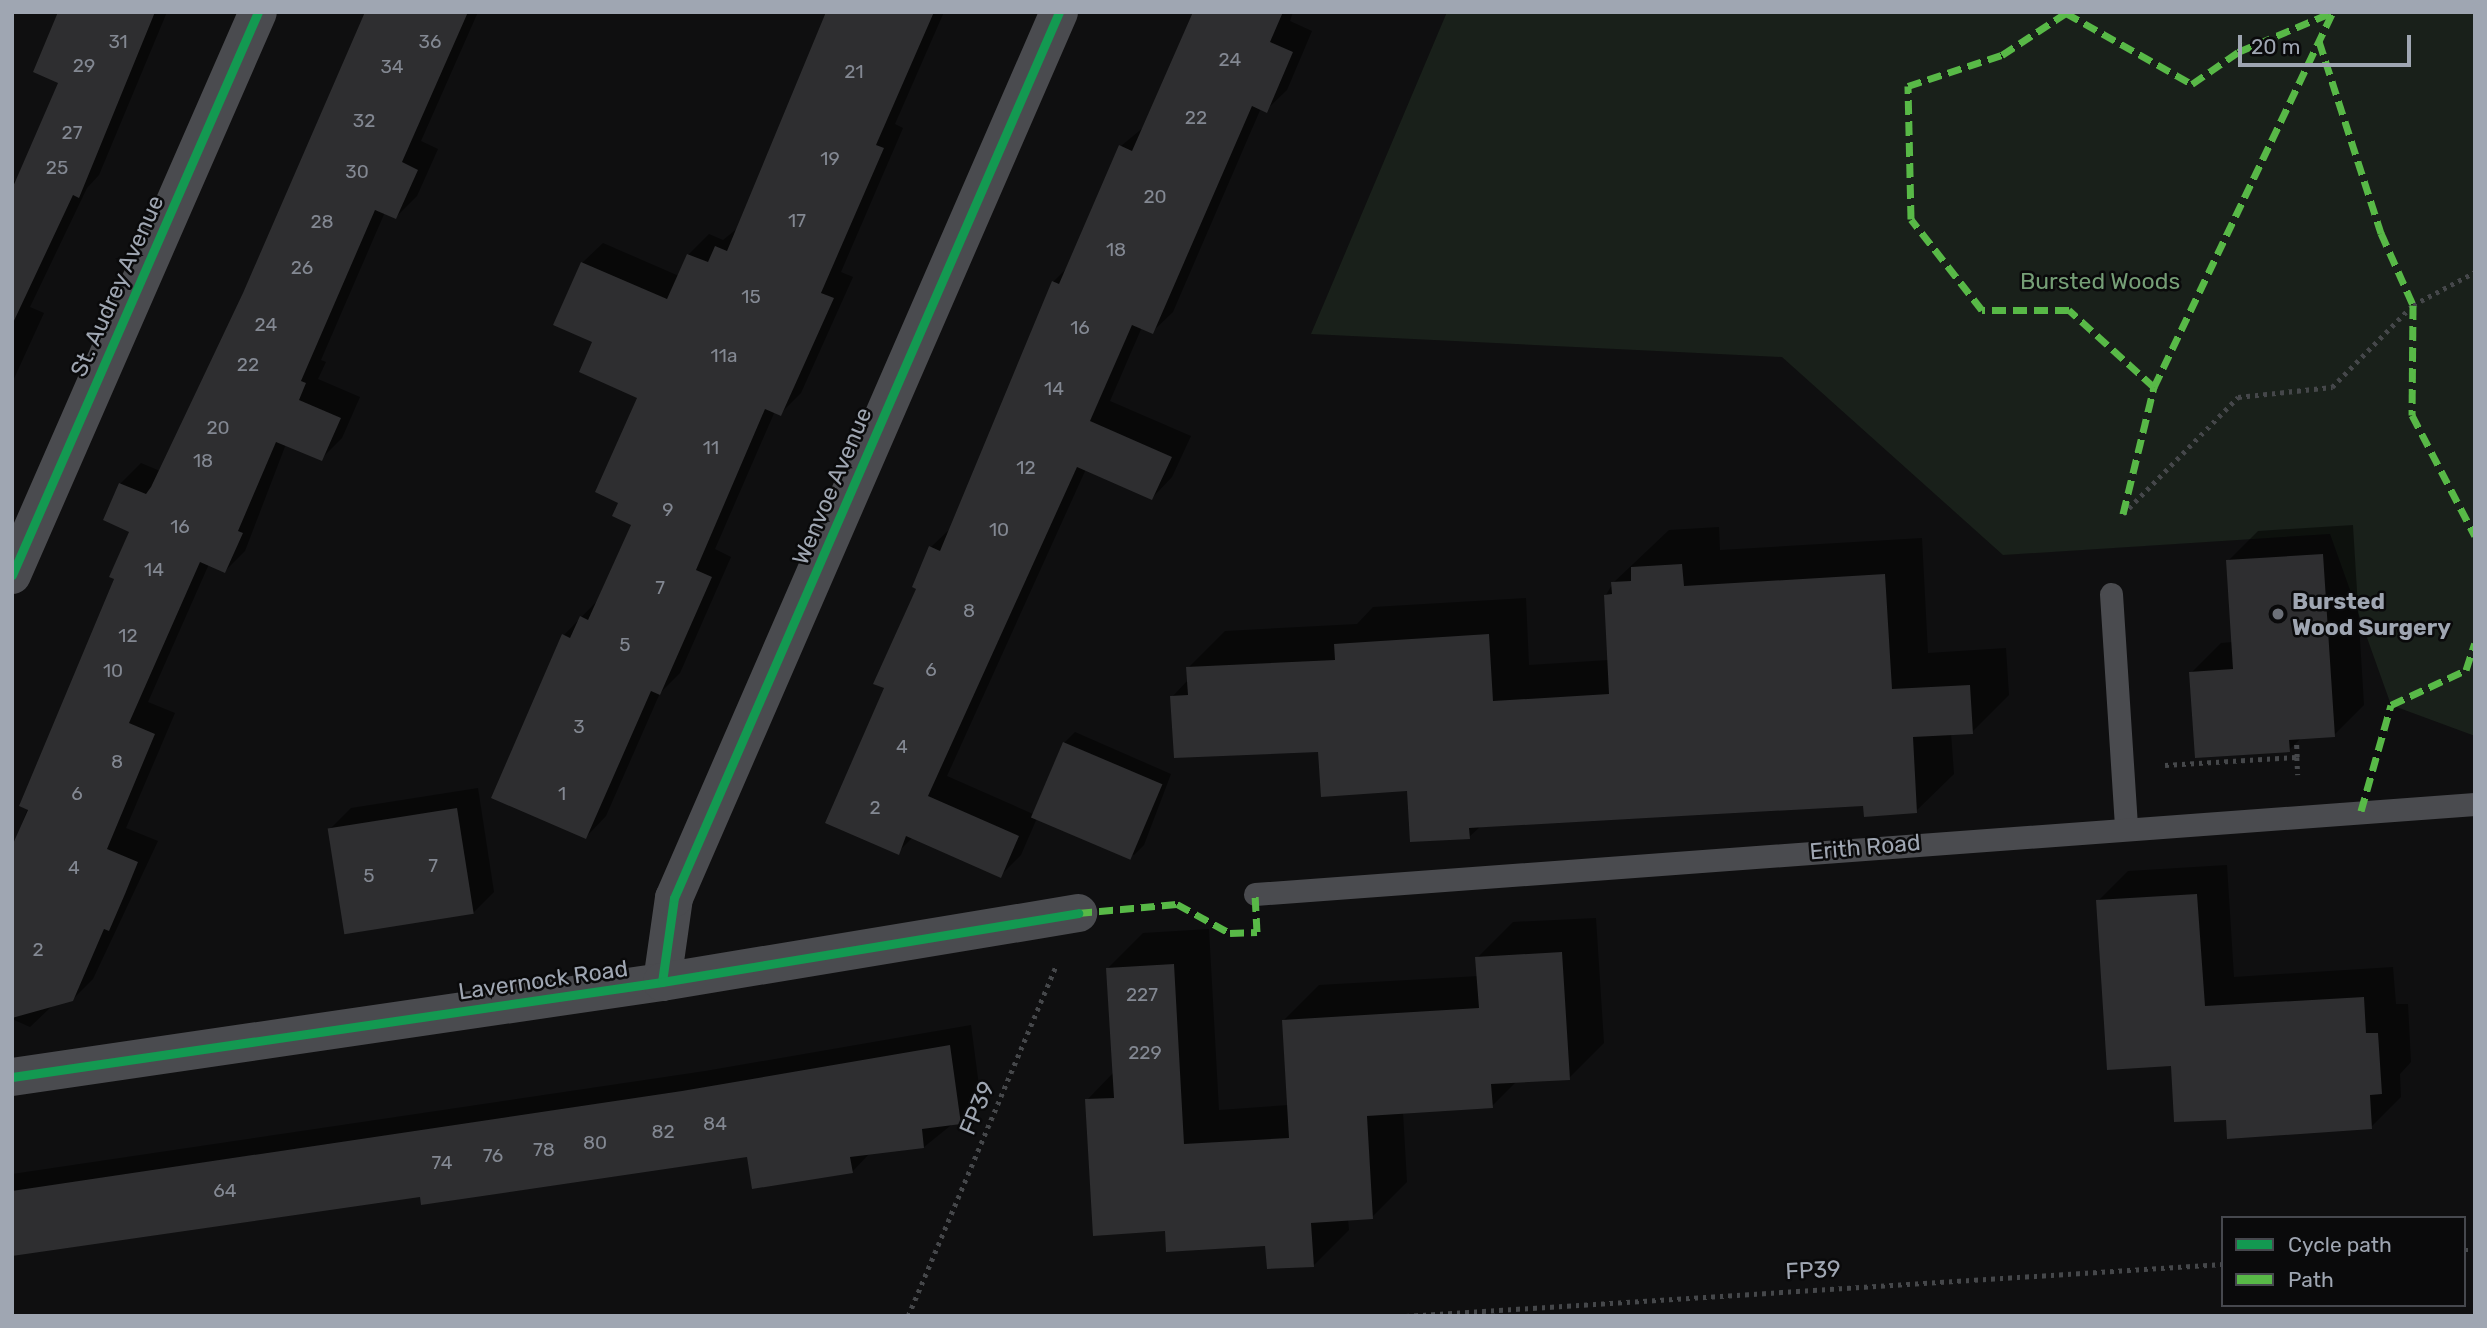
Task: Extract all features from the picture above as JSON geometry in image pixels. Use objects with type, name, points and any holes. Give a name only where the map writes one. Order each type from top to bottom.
[{"type":"street","name":"St. Audrey Avenue","points":[[12,575],[258,12]]},
{"type":"street","name":"Wenvoe Avenue","points":[[662,982],[674,898],[1059,12]]},
{"type":"street","name":"Lavernock Road","points":[[12,1077],[662,982],[1078,914]]},
{"type":"lane","points":[[2112,594],[2126,827]]},
{"type":"lane","name":"Erith Road","points":[[1255,894],[2126,827],[2475,804]]},
{"type":"path","points":[[2123,513],[2238,397],[2332,387],[2413,305],[2475,272]]},
{"type":"path","points":[[2122,768],[2297,757],[2295,740]]},
{"type":"green space","name":"Bursted Woods","points":[[1447,12],[2475,12],[2475,736],[2391,705],[2330,534],[2003,555],[1782,357],[1311,334]]},
{"type":"building","points":[[58,12],[155,12],[79,198],[73,195],[12,325],[12,189],[58,83],[33,72]]},
{"type":"building","points":[[365,12],[468,12],[402,162],[418,170],[396,219],[375,210],[301,381],[306,383],[299,400],[341,418],[322,461],[276,442],[238,531],[243,533],[225,573],[200,562],[129,723],[155,734],[107,849],[138,862],[125,894],[109,931],[104,929],[73,1001],[12,1018],[12,846],[28,810],[19,806],[114,579],[109,577],[129,532],[103,520],[119,483],[146,494],[151,487],[243,293]]},
{"type":"building","points":[[826,12],[934,12],[876,145],[884,148],[821,293],[834,298],[781,416],[765,409],[696,570],[712,577],[660,695],[651,691],[586,839],[491,798],[562,634],[570,638],[580,616],[588,620],[631,525],[612,516],[618,503],[595,492],[637,398],[579,372],[592,342],[553,325],[581,262],[667,299],[687,254],[708,262],[715,246],[727,251]]},
{"type":"building","points":[[1193,12],[1283,12],[1270,42],[1293,52],[1267,113],[1252,106],[1153,334],[1132,325],[1090,421],[1172,457],[1152,500],[1077,467],[928,796],[1019,836],[1001,878],[906,836],[899,855],[825,823],[884,688],[873,684],[916,589],[912,587],[929,546],[940,551],[1052,281],[1059,284],[1119,145],[1132,151]]},
{"type":"building","name":"Bursted Wood Surgery","points":[[2323,554],[2335,737],[2289,740],[2290,752],[2195,758],[2189,672],[2233,669],[2226,560]]},
{"type":"building","points":[[1682,564],[1684,586],[1885,574],[1892,689],[1970,685],[1973,734],[1913,737],[1917,813],[1864,817],[1863,806],[1469,828],[1470,839],[1410,842],[1407,791],[1321,797],[1318,752],[1174,758],[1170,696],[1188,695],[1186,667],[1335,660],[1334,644],[1489,634],[1493,701],[1609,694],[1604,595],[1612,594],[1611,582],[1631,581],[1631,567]]},
{"type":"building","points":[[1063,742],[1162,784],[1130,860],[1031,817]]},
{"type":"building","points":[[457,808],[474,914],[344,934],[328,828]]},
{"type":"building","points":[[2197,894],[2205,1006],[2364,997],[2366,1033],[2378,1033],[2382,1094],[2370,1095],[2372,1129],[2227,1139],[2226,1120],[2174,1122],[2171,1066],[2107,1070],[2096,900]]},
{"type":"building","points":[[1562,952],[1570,1080],[1491,1084],[1493,1108],[1367,1116],[1373,1219],[1311,1223],[1314,1267],[1267,1269],[1265,1246],[1166,1252],[1165,1231],[1093,1236],[1085,1099],[1114,1098],[1106,968],[1174,964],[1184,1144],[1289,1138],[1282,1020],[1479,1008],[1475,957]]},
{"type":"building","points":[[950,1045],[961,1124],[922,1129],[924,1148],[850,1157],[853,1173],[752,1189],[747,1157],[421,1205],[420,1197],[12,1256],[12,1191],[682,1091]]},
{"type":"marked path","points":[[2154,387],[2333,12]]},
{"type":"marked path","points":[[2123,514],[2154,387],[2069,310],[1982,310],[1911,219],[1908,86],[2002,55],[2066,13],[2192,84],[2238,52],[2333,12]]},
{"type":"marked path","points":[[2319,41],[2381,233],[2413,305],[2412,415],[2475,536]]},
{"type":"marked path","points":[[2361,811],[2391,705],[2466,670],[2475,643]]},
{"type":"marked path","points":[[1078,913],[1177,904],[1230,933],[1257,932],[1255,894]]},
{"type":"cycle path","points":[[12,575],[258,12]]},
{"type":"cycle path","points":[[662,982],[674,898],[1059,12]]},
{"type":"cycle path","points":[[12,1077],[662,982],[1078,913]]},
{"type":"place","name":"Bursted Wood Surgery","points":[[2278,614]]}]
